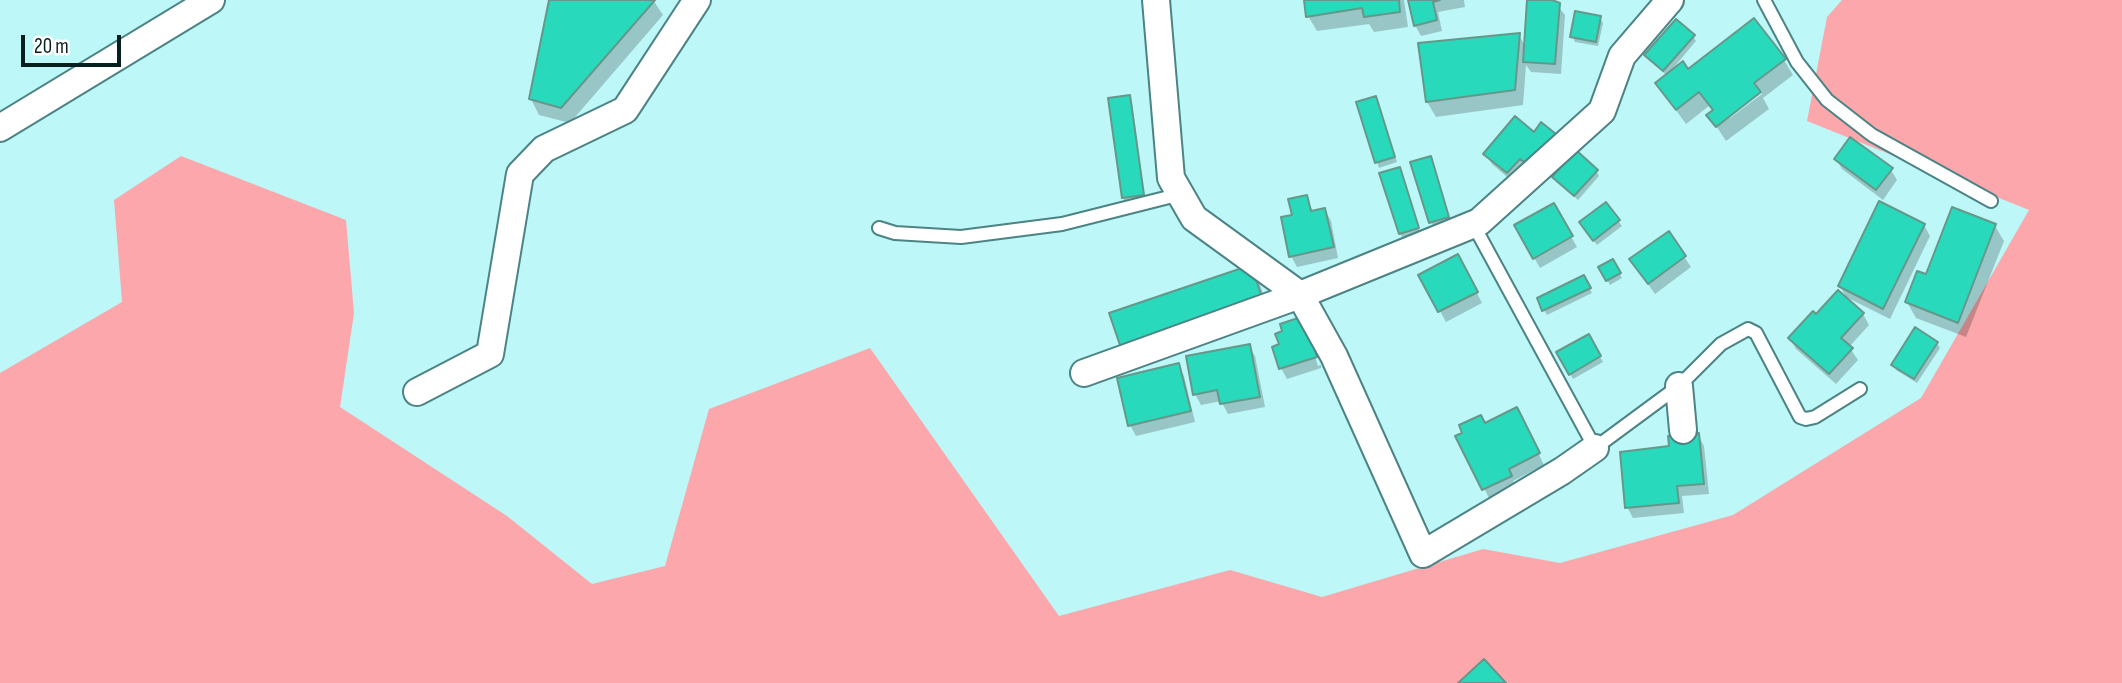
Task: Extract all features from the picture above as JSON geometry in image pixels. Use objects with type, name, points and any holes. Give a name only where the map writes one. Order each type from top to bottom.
[{"type":"street","points":[[0,128],[211,0]]},
{"type":"street","points":[[417,392],[491,355],[520,174],[544,149],[625,110],[697,0]]},
{"type":"street","points":[[1156,0],[1171,177],[1194,218],[1300,295],[1334,356],[1423,554],[1562,471],[1595,447]]},
{"type":"street","points":[[1084,373],[1300,295],[1479,222],[1602,111],[1622,56],[1670,0]]},
{"type":"street","points":[[1679,386],[1683,430]]},
{"type":"lane","points":[[1764,0],[1797,62],[1827,100],[1872,135],[1991,201]]},
{"type":"lane","points":[[879,228],[895,233],[961,237],[1062,224],[1181,194]]},
{"type":"lane","points":[[1473,224],[1595,447],[1679,386],[1721,344],[1748,329],[1756,333],[1800,417],[1815,417],[1860,389]]},
{"type":"shaded area","points":[[1842,0],[2122,0],[2122,683],[0,683],[0,373],[122,302],[114,200],[181,156],[346,220],[354,313],[340,407],[507,516],[592,584],[665,566],[709,409],[870,348],[1059,616],[1230,570],[1322,597],[1483,549],[1560,563],[1733,515],[1921,398],[2029,210],[1807,121],[1827,17]]},
{"type":"building","points":[[549,0],[655,0],[561,108],[529,99]]},
{"type":"building","points":[[1304,0],[1399,0],[1400,12],[1364,17],[1362,8],[1306,17]]},
{"type":"building","points":[[1408,0],[1440,0],[1433,2],[1437,20],[1414,26]]},
{"type":"building","points":[[1527,0],[1552,0],[1560,3],[1555,64],[1523,62]]},
{"type":"building","points":[[1575,11],[1601,16],[1596,42],[1570,37]]},
{"type":"building","points":[[1754,18],[1786,59],[1754,83],[1761,92],[1716,127],[1706,115],[1713,110],[1699,92],[1676,110],[1655,83],[1683,61],[1688,69]]},
{"type":"building","points":[[1676,19],[1695,35],[1663,71],[1644,55]]},
{"type":"building","points":[[1520,33],[1515,90],[1426,102],[1418,43]]},
{"type":"building","points":[[1130,95],[1144,195],[1122,198],[1108,98]]},
{"type":"building","points":[[1376,96],[1395,157],[1375,163],[1356,102]]},
{"type":"building","points":[[1515,116],[1534,132],[1541,122],[1556,134],[1530,166],[1520,159],[1507,173],[1483,154]]},
{"type":"building","points":[[1850,137],[1893,168],[1876,190],[1834,159]]},
{"type":"building","points":[[1576,150],[1598,170],[1574,196],[1552,177]]},
{"type":"building","points":[[1431,156],[1449,217],[1429,223],[1410,162]]},
{"type":"building","points":[[1400,167],[1419,228],[1399,234],[1379,173]]},
{"type":"building","points":[[1307,195],[1311,211],[1325,208],[1334,247],[1289,257],[1281,217],[1292,215],[1288,199]]},
{"type":"building","points":[[1879,201],[1925,224],[1883,309],[1838,286]]},
{"type":"building","points":[[1606,202],[1620,220],[1593,241],[1579,222]]},
{"type":"building","points":[[1554,203],[1573,236],[1533,259],[1514,225]]},
{"type":"building","points":[[1952,207],[1996,224],[1958,323],[1905,302],[1917,271],[1926,274]]},
{"type":"building","points":[[1669,231],[1686,256],[1648,284],[1629,259]]},
{"type":"building","points":[[1458,254],[1478,292],[1438,312],[1418,275]]},
{"type":"building","points":[[1613,259],[1621,273],[1606,281],[1598,267]]},
{"type":"building","points":[[1251,265],[1263,300],[1121,348],[1109,313]]},
{"type":"building","points":[[1584,275],[1591,288],[1542,311],[1537,298]]},
{"type":"building","points":[[1838,290],[1864,313],[1841,338],[1853,348],[1829,374],[1788,338],[1813,311],[1816,314]]},
{"type":"building","points":[[1304,316],[1317,357],[1279,369],[1272,347],[1279,344],[1275,334],[1282,331],[1280,324]]},
{"type":"building","points":[[1915,327],[1938,342],[1914,379],[1891,365]]},
{"type":"building","points":[[1589,334],[1601,356],[1569,375],[1556,352]]},
{"type":"building","points":[[1250,344],[1260,397],[1220,404],[1217,390],[1193,395],[1186,356]]},
{"type":"building","points":[[1179,363],[1191,411],[1128,426],[1117,378]]},
{"type":"building","points":[[1517,407],[1540,453],[1509,469],[1512,476],[1482,490],[1455,436],[1462,433],[1459,425],[1481,415],[1485,423]]},
{"type":"building","points":[[1699,433],[1704,484],[1677,486],[1679,503],[1625,508],[1620,452],[1669,446],[1668,436]]},
{"type":"building","points":[[1484,659],[1506,683],[1458,683]]}]
